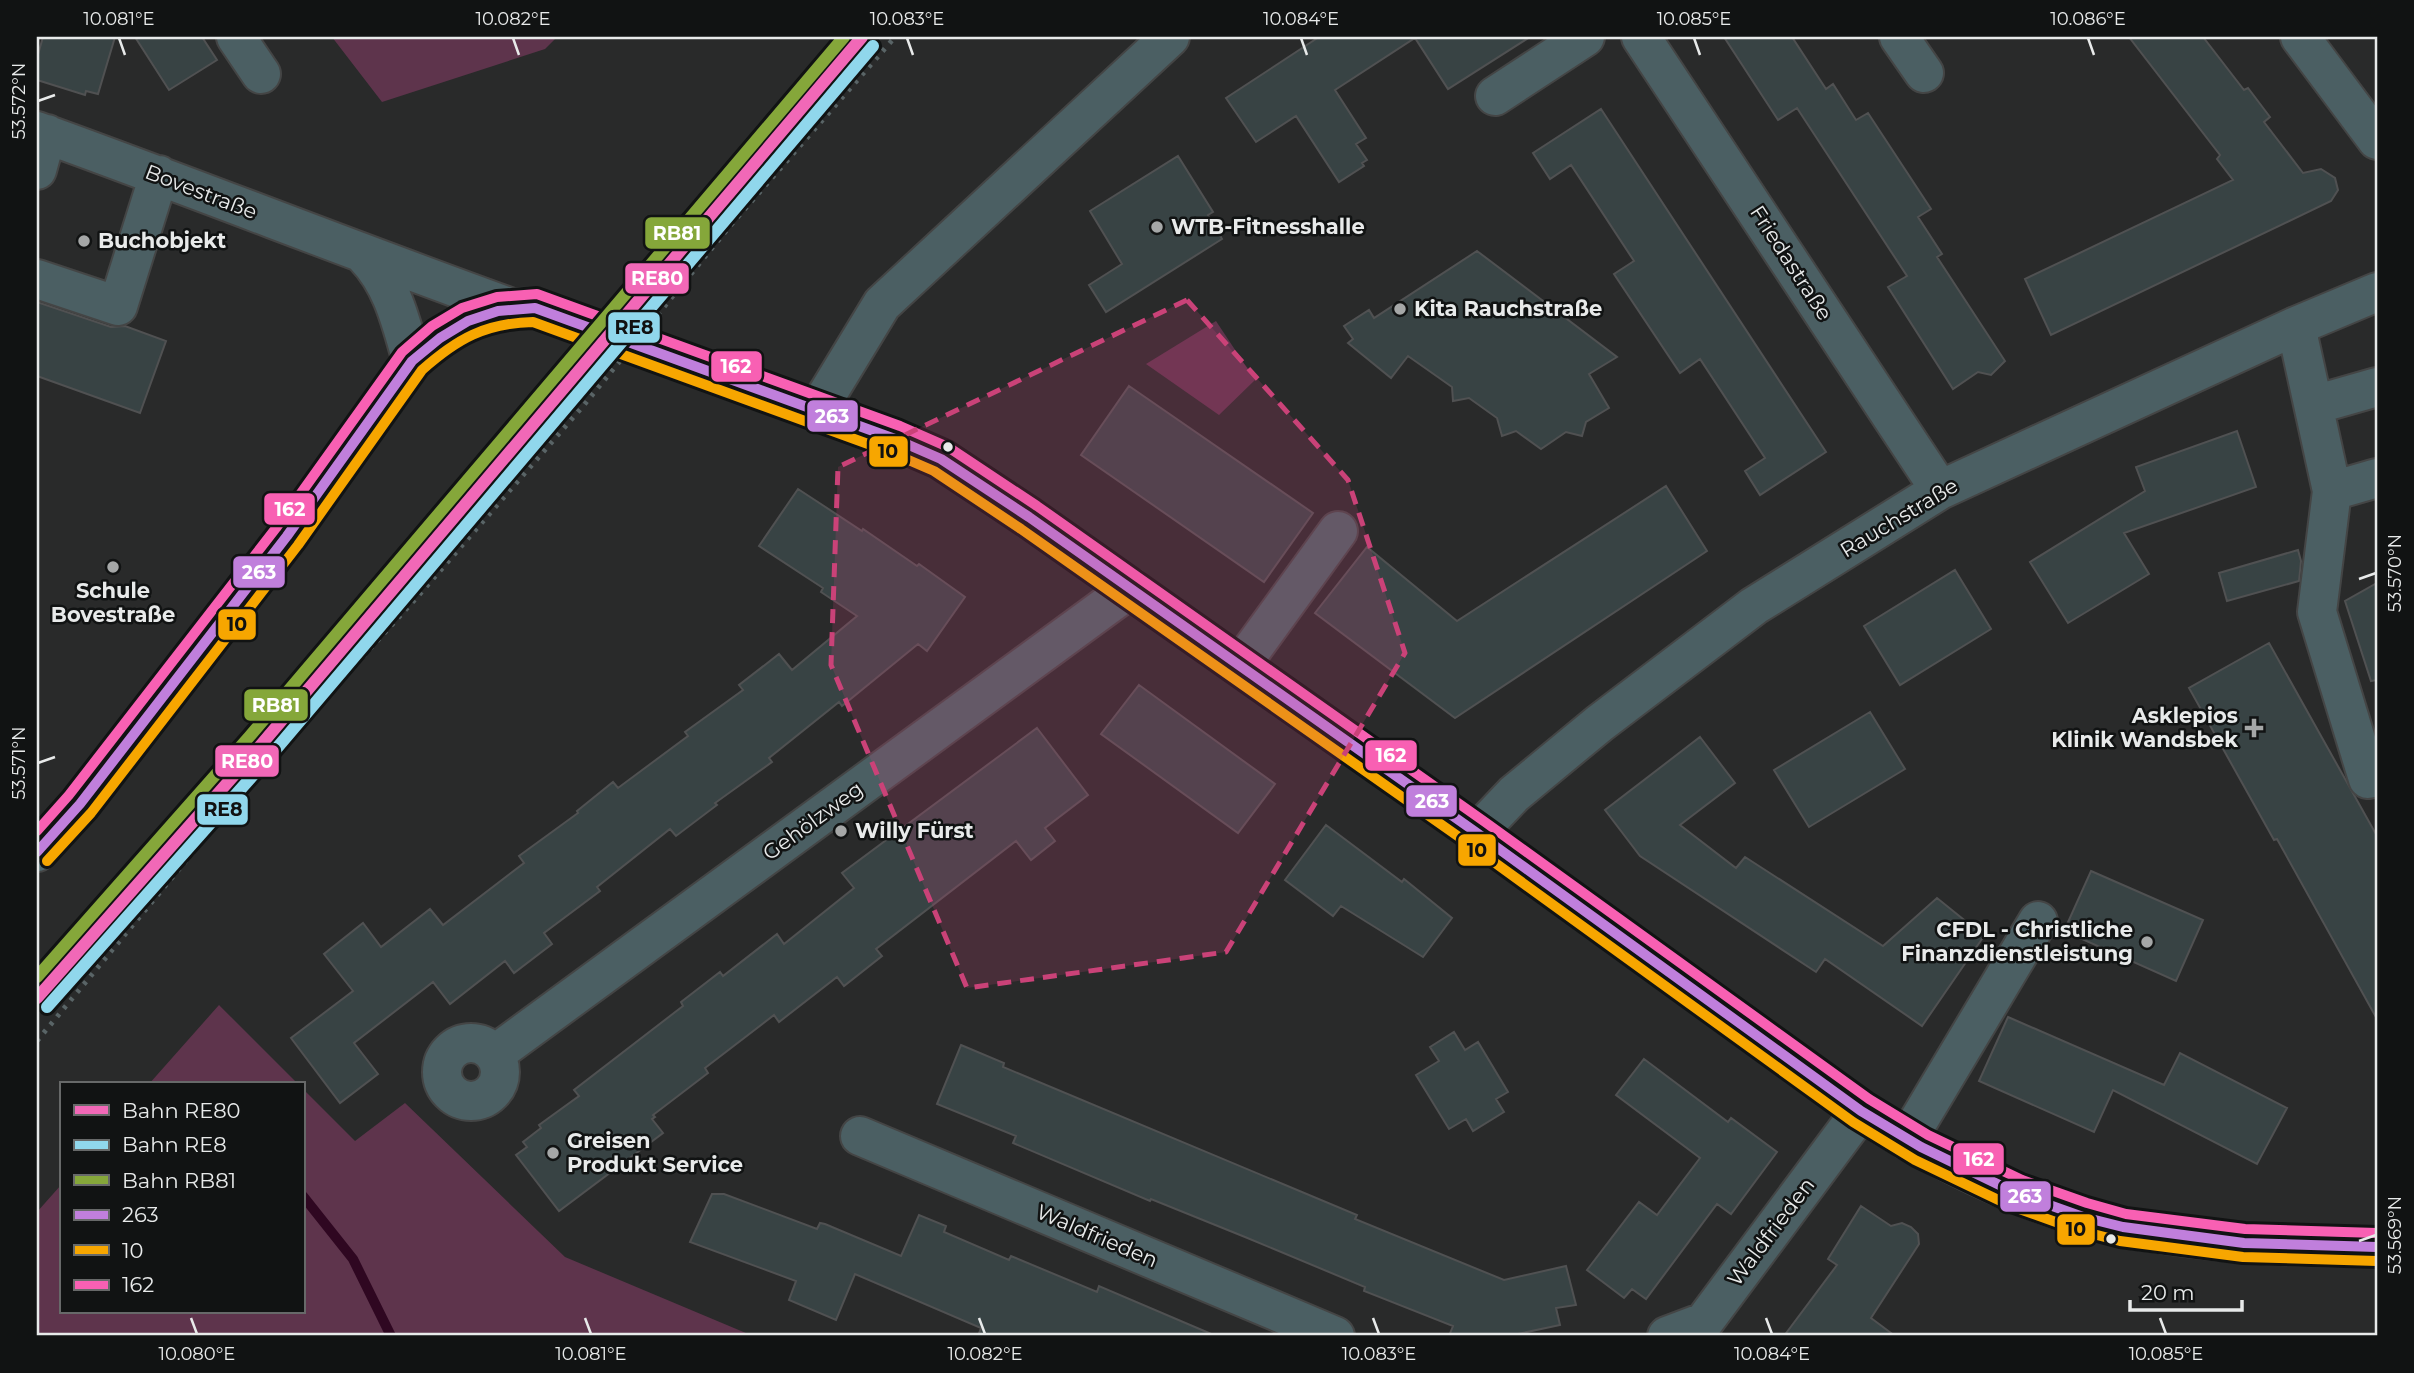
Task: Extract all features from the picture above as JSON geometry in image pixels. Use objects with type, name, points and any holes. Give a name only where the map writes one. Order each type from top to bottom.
[{"type":"main road","name":"Bovestraße","points":[[509,307],[535,308],[895,439],[941,459],[1131,588],[1477,833],[1861,1111],[1907,1140],[1988,1182],[2118,1227],[2189,1238],[2281,1247],[2377,1247]]},
{"type":"main road","points":[[37,852],[80,804],[287,536],[412,361],[449,330],[473,318],[509,307]]},
{"type":"street","points":[[236,37],[261,75]]},
{"type":"street","points":[[817,411],[882,304],[1170,37]]},
{"type":"street","points":[[1495,96],[1585,37]]},
{"type":"street","points":[[1899,37],[1924,72]]},
{"type":"street","points":[[2300,37],[2377,140]]},
{"type":"street","name":"Friedastraße","points":[[1655,41],[1940,490]]},
{"type":"street","name":"Bovestraße","points":[[40,145],[159,175],[365,256],[509,307]]},
{"type":"street","points":[[37,279],[118,306],[159,175]]},
{"type":"street","points":[[365,256],[386,282],[412,361]]},
{"type":"street","name":"Rauchstraße","points":[[1477,833],[1514,794],[1600,723],[1754,606],[1940,490],[2377,292]]},
{"type":"street","points":[[2297,326],[2332,491],[2317,612],[2368,779],[2377,776]]},
{"type":"street","points":[[2314,405],[2377,387]]},
{"type":"street","points":[[2332,491],[2377,478]]},
{"type":"street","points":[[1240,666],[1338,531]]},
{"type":"street","name":"Gehölzweg","points":[[495,1054],[1131,588]]},
{"type":"street","points":[[1907,1140],[2038,921]]},
{"type":"street","name":"Waldfrieden","points":[[1668,1336],[1704,1322],[1861,1111]]},
{"type":"street","name":"Waldfrieden","points":[[860,1136],[1335,1336]]},
{"type":"highlighted area","points":[[1187,300],[1348,480],[1405,653],[1226,952],[967,988],[831,665],[838,467]]},
{"type":"shaded area","points":[[332,37],[557,37],[545,49],[382,102]]},
{"type":"shaded area","points":[[1216,321],[1255,380],[1219,415],[1146,364]]},
{"type":"shaded area","points":[[219,1005],[296,1082],[151,1082]]},
{"type":"shaded area","points":[[304,1090],[355,1141],[405,1103],[565,1257],[753,1336],[37,1336],[37,1212],[60,1186],[60,1314],[304,1314]]},
{"type":"building","points":[[43,37],[115,37],[98,94],[86,91],[85,95],[37,80],[37,58]]},
{"type":"building","points":[[135,37],[202,37],[217,60],[169,90]]},
{"type":"building","points":[[1319,37],[1530,37],[1448,89],[1415,38],[1335,90],[1366,138],[1356,144],[1367,160],[1362,163],[1364,166],[1339,182],[1296,116],[1256,142],[1226,98]]},
{"type":"building","points":[[1724,37],[1792,37],[1826,89],[1833,84],[1856,120],[1868,113],[1931,209],[1918,217],[1942,254],[1937,257],[2005,361],[1991,375],[1978,372],[1953,389],[1888,287],[1907,276],[1797,108],[1778,120]]},
{"type":"building","points":[[2129,37],[2203,37],[2244,90],[2248,88],[2270,117],[2264,122],[2303,173],[2321,169],[2335,178],[2338,190],[2331,201],[2051,335],[2025,279],[2233,180],[2217,159],[2220,155]]},
{"type":"building","points":[[1601,109],[1826,452],[1760,495],[1745,471],[1765,458],[1700,359],[1680,373],[1614,274],[1634,261],[1571,165],[1550,179],[1533,153]]},
{"type":"building","name":"WTB-Fitnesshalle","points":[[1178,156],[1213,212],[1208,215],[1222,239],[1106,312],[1089,285],[1122,264],[1090,211]]},
{"type":"building","points":[[1477,251],[1617,357],[1589,374],[1609,408],[1586,422],[1582,436],[1566,432],[1541,449],[1516,431],[1502,436],[1497,418],[1469,398],[1453,401],[1452,387],[1408,356],[1391,378],[1348,343],[1353,339],[1344,326],[1369,310],[1374,318]]},
{"type":"building","points":[[37,302],[111,327],[125,326],[166,341],[140,413],[37,376]]},
{"type":"building","points":[[1129,386],[1313,513],[1264,582],[1081,455]]},
{"type":"building","points":[[2237,431],[2256,487],[2124,533],[2149,574],[2068,623],[2030,562],[2145,491],[2136,467]]},
{"type":"building","points":[[1666,486],[1707,551],[1455,718],[1315,613],[1367,547],[1457,621]]},
{"type":"building","points":[[798,489],[917,566],[919,564],[965,597],[927,651],[918,644],[842,706],[839,702],[769,758],[772,762],[715,803],[717,805],[676,836],[670,829],[597,887],[600,891],[544,933],[552,944],[514,973],[505,961],[450,1004],[433,982],[354,1043],[378,1074],[340,1103],[291,1038],[353,991],[324,954],[363,923],[381,947],[430,909],[443,925],[524,863],[519,856],[578,813],[577,811],[613,782],[618,788],[688,736],[685,732],[743,690],[739,685],[779,654],[792,670],[857,616],[821,592],[823,588],[759,546]]},
{"type":"building","points":[[2298,550],[2301,561],[2299,581],[2227,601],[2219,573]]},
{"type":"building","points":[[1955,570],[1991,629],[1900,685],[1864,626]]},
{"type":"building","points":[[2377,583],[2377,680],[2371,681],[2345,601]]},
{"type":"building","points":[[2269,643],[2377,836],[2377,1019],[2189,688]]},
{"type":"building","points":[[1139,685],[1275,784],[1238,833],[1101,734]]},
{"type":"building","points":[[1870,712],[1905,769],[1809,827],[1774,770]]},
{"type":"building","points":[[1037,728],[1088,795],[1045,828],[1055,841],[1031,860],[1016,841],[876,949],[882,956],[844,986],[837,977],[779,1022],[774,1015],[705,1068],[708,1073],[653,1115],[655,1117],[652,1119],[663,1133],[559,1211],[516,1155],[527,1147],[523,1142],[541,1128],[539,1125],[579,1096],[574,1090],[683,1006],[681,1002],[720,972],[723,976],[777,934],[784,944],[854,888],[842,873]]},
{"type":"building","points":[[1700,737],[1735,783],[1680,825],[1736,868],[1745,857],[1883,946],[1937,898],[1984,936],[1922,1026],[1825,959],[1816,972],[1640,856],[1605,810]]},
{"type":"building","points":[[1326,825],[1402,882],[1404,879],[1452,918],[1423,957],[1341,906],[1333,916],[1285,880]]},
{"type":"building","points":[[2091,871],[2203,920],[2176,981],[2064,931]]},
{"type":"building","points":[[2008,1017],[2164,1085],[2180,1053],[2287,1108],[2257,1164],[2113,1090],[2094,1132],[1979,1081]]},
{"type":"building","points":[[1454,1032],[1465,1050],[1478,1042],[1508,1092],[1496,1099],[1504,1112],[1473,1131],[1466,1119],[1449,1129],[1416,1075],[1439,1061],[1430,1047]]},
{"type":"building","points":[[961,1045],[1004,1063],[1003,1067],[1357,1215],[1355,1219],[1504,1280],[1566,1266],[1576,1305],[1556,1308],[1560,1325],[1508,1336],[1449,1336],[1453,1326],[1364,1291],[1365,1287],[1245,1237],[1151,1199],[1150,1201],[1013,1143],[1016,1136],[937,1104]]},
{"type":"building","points":[[1644,1059],[1728,1122],[1731,1118],[1777,1152],[1731,1214],[1717,1204],[1646,1299],[1632,1289],[1624,1298],[1587,1270],[1639,1202],[1657,1215],[1700,1158],[1616,1095]]},
{"type":"building","points":[[712,1194],[724,1194],[817,1229],[820,1223],[825,1224],[901,1256],[919,1215],[946,1226],[944,1232],[1009,1260],[1011,1256],[1097,1292],[1099,1286],[1216,1336],[978,1336],[981,1328],[855,1274],[836,1320],[789,1300],[796,1281],[690,1242]]},
{"type":"building","points":[[1861,1206],[1891,1226],[1902,1223],[1918,1234],[1919,1244],[1871,1318],[1895,1336],[1784,1336],[1837,1265],[1828,1259]]},
{"type":"waterway","points":[[304,1197],[353,1259],[391,1336]]},
{"type":"railway","points":[[37,1041],[275,753],[419,595],[584,405],[730,226],[895,37]]},
{"type":"rail line","name":"RB81","points":[[37,977],[249,737],[844,37]]},
{"type":"rail line","name":"RE80","points":[[37,998],[260,746],[862,37]]},
{"type":"rail line","name":"RE8","points":[[47,1007],[271,755],[873,46]]},
{"type":"transit line","name":"162","points":[[37,831],[69,795],[276,528],[402,352],[432,326],[462,308],[497,297],[537,294],[900,426],[948,447],[1037,506],[1485,822],[1869,1099],[1928,1135],[2022,1180],[2126,1214],[2245,1229],[2377,1233]]},
{"type":"transit line","name":"263","points":[[37,852],[80,804],[287,536],[412,361],[440,338],[468,321],[498,311],[535,308],[895,439],[941,459],[1029,517],[1477,833],[1861,1111],[1921,1147],[2016,1193],[2083,1217],[2123,1227],[2244,1243],[2377,1247]]},
{"type":"transit line","name":"10","points":[[47,861],[91,813],[298,545],[422,370],[460,341],[486,329],[533,322],[890,452],[934,471],[1021,529],[1469,844],[1853,1122],[1915,1160],[2011,1206],[2078,1230],[2120,1241],[2243,1257],[2377,1261]]},
{"type":"place","name":"WTB-Fitnesshalle","points":[[1157,227]]},
{"type":"place","name":"Buchobjekt","points":[[84,241]]},
{"type":"place","name":"Kita Rauchstraße","points":[[1400,309]]},
{"type":"place","name":"Schule Bovestraße","points":[[113,567]]},
{"type":"place","name":"Asklepios Klinik Wandsbek","points":[[2254,728]]},
{"type":"place","name":"Willy Fürst","points":[[841,831]]},
{"type":"place","name":"CFDL - Christliche Finanzdienstleistung","points":[[2147,942]]},
{"type":"place","name":"Greisen Produkt Service","points":[[553,1153]]}]
